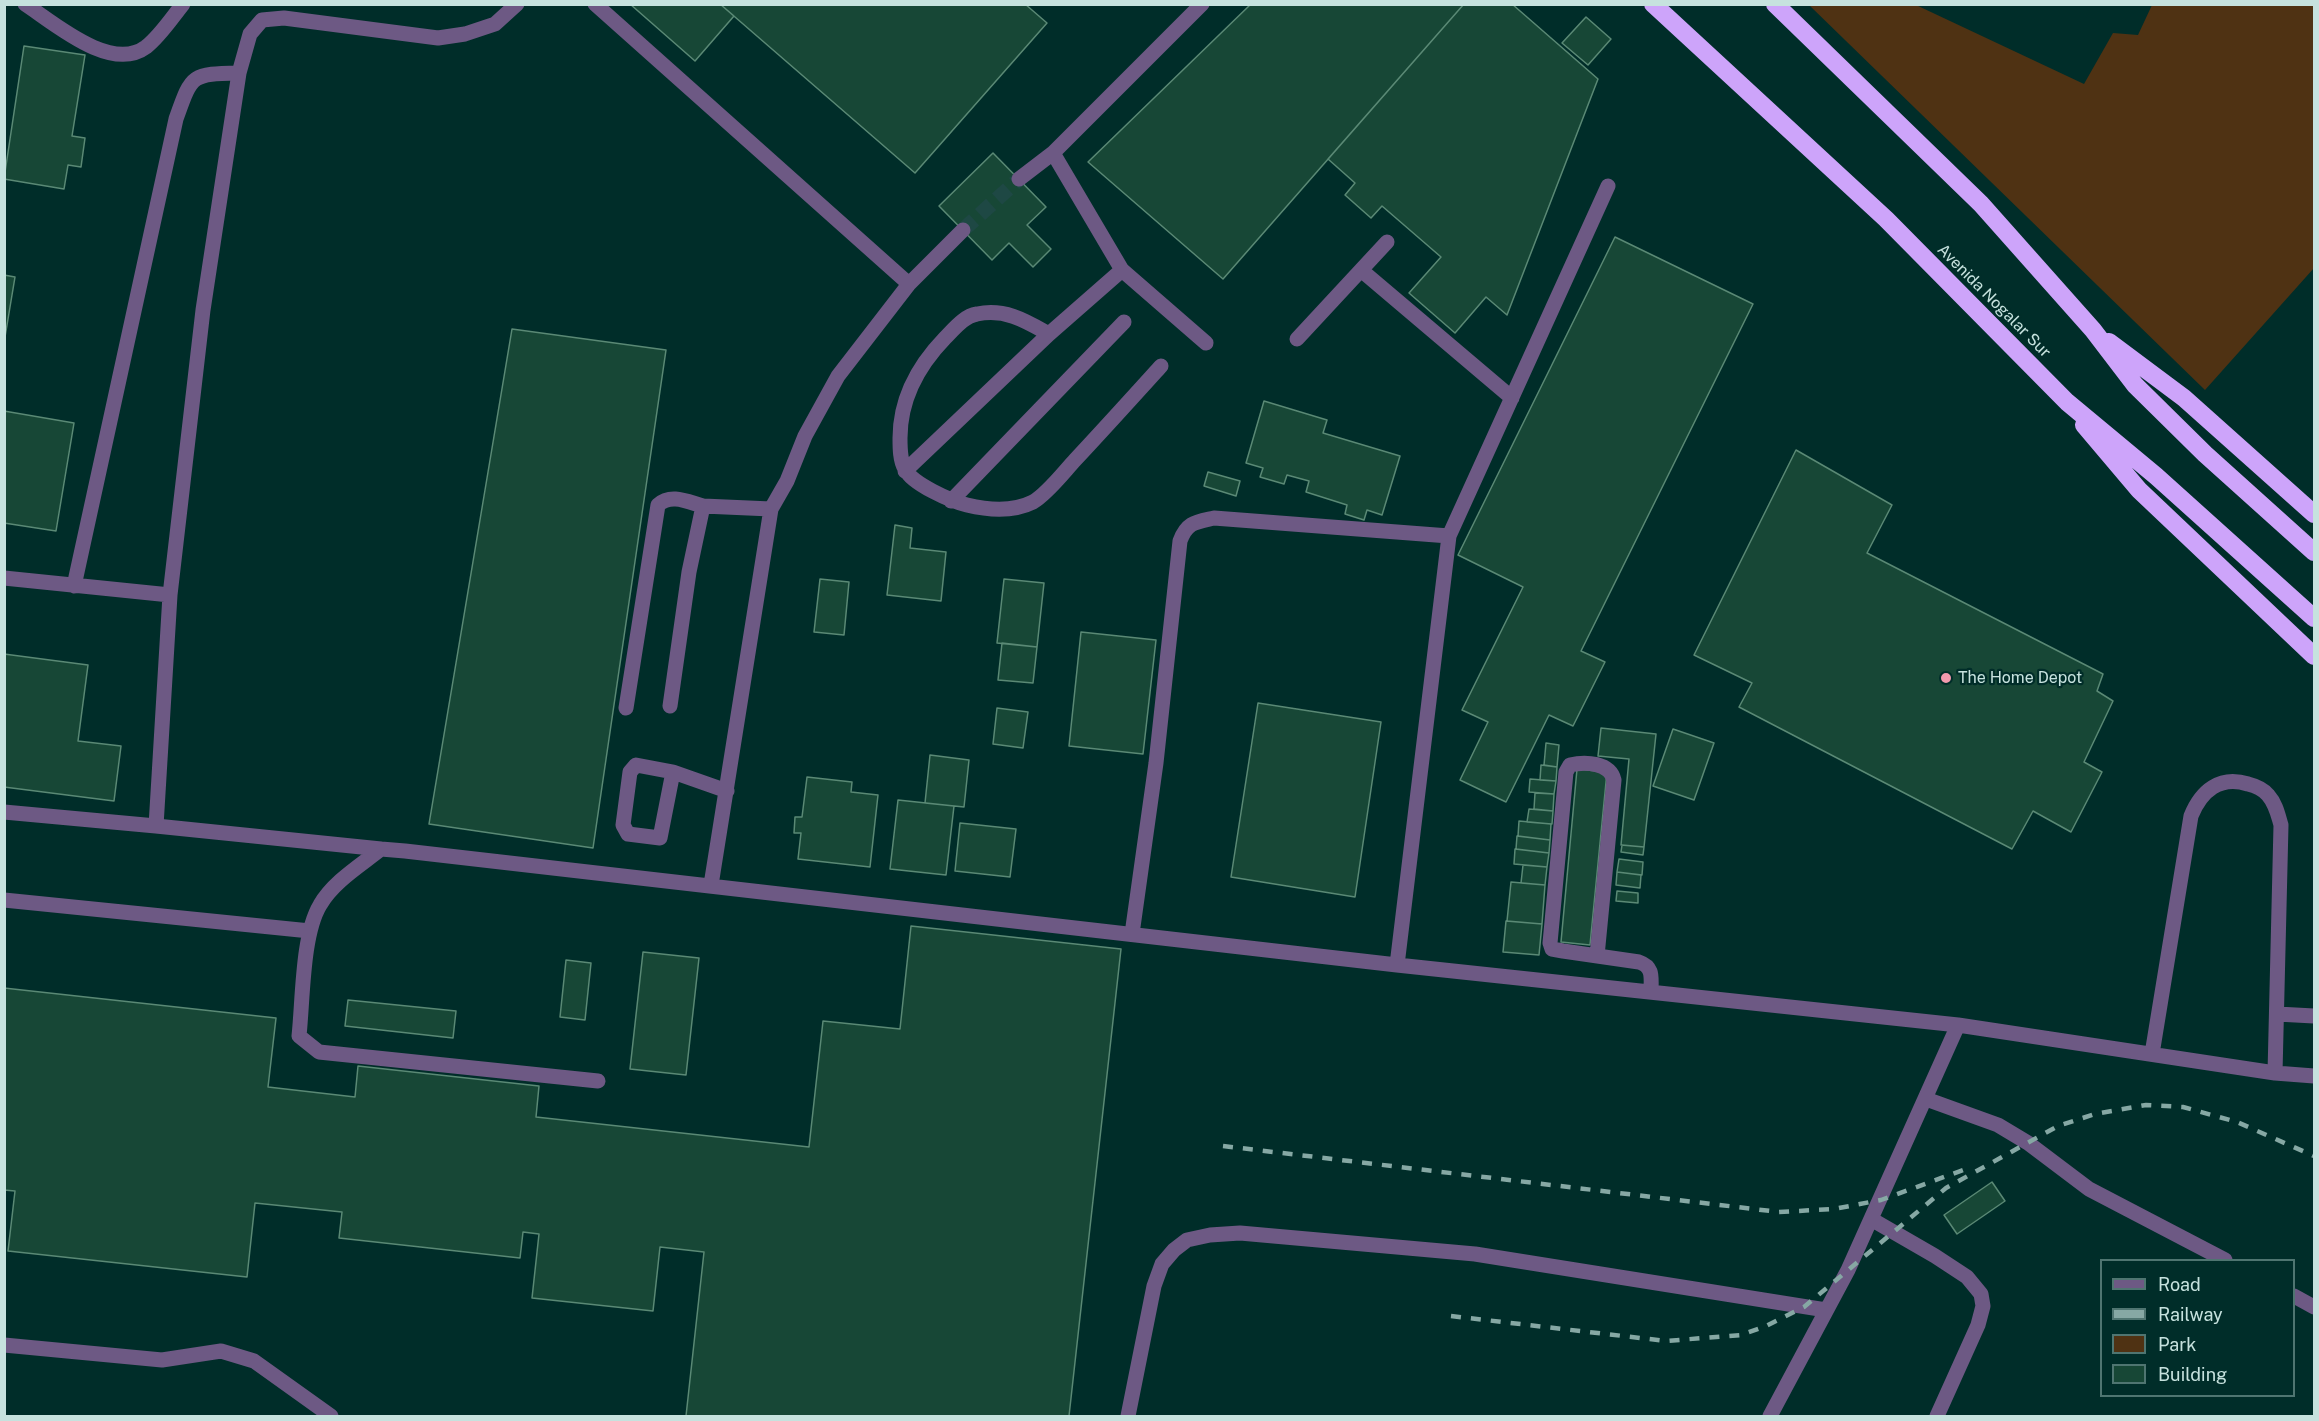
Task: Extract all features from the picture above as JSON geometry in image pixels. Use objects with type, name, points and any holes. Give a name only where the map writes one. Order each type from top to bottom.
[{"type":"highway","name":"Avenida Nogalar Sur","points":[[1653,4],[1886,219],[2067,402],[2156,476],[2314,618]]},
{"type":"highway","points":[[1775,4],[1981,204],[2093,330],[2135,385],[2205,454],[2314,552]]},
{"type":"highway","points":[[2093,330],[2184,398],[2314,514]]},
{"type":"highway","points":[[2067,402],[2090,435],[2139,490],[2314,656]]},
{"type":"lane","points":[[25,4],[91,46],[113,55],[127,55],[144,49],[183,4]]},
{"type":"lane","points":[[156,826],[170,596],[203,310],[239,73],[250,34],[262,20],[284,18],[438,38],[465,34],[495,24],[517,4]]},
{"type":"lane","points":[[595,4],[909,284]]},
{"type":"lane","points":[[1019,179],[1053,153],[1202,4]]},
{"type":"lane","points":[[74,586],[176,119],[188,85],[205,74],[239,73]]},
{"type":"lane","points":[[1053,153],[1122,270],[1206,343]]},
{"type":"lane","points":[[1397,965],[1449,536],[1608,186]]},
{"type":"lane","points":[[711,885],[771,509],[787,481],[805,436],[838,376],[909,284],[963,230]]},
{"type":"lane","points":[[1296,339],[1387,242]]},
{"type":"lane","points":[[905,471],[1049,334],[1122,270]]},
{"type":"lane","points":[[1361,270],[1512,398]]},
{"type":"lane","points":[[1049,334],[1006,313],[974,314],[958,324],[913,379],[903,407],[900,450],[905,471],[929,490],[951,501],[976,507],[1009,509],[1034,501],[1058,479],[1161,366]]},
{"type":"lane","points":[[951,501],[1124,322]]},
{"type":"lane","points":[[626,708],[658,505],[664,500],[673,498],[704,506],[771,509]]},
{"type":"lane","points":[[670,706],[689,572],[704,506]]},
{"type":"lane","points":[[1132,934],[1156,763],[1180,541],[1185,528],[1197,521],[1214,518],[1449,536]]},
{"type":"lane","points":[[4,578],[170,596]]},
{"type":"lane","points":[[1597,956],[1614,780],[1612,772],[1605,766],[1577,763],[1570,765],[1566,772],[1550,943],[1552,949],[1647,965],[1652,972],[1651,992]]},
{"type":"lane","points":[[673,772],[660,838],[628,834],[623,825],[630,772],[636,765],[673,772],[727,790]]},
{"type":"lane","points":[[2152,1054],[2191,816],[2197,801],[2221,782],[2246,783],[2268,794],[2276,807],[2281,825],[2275,1073]]},
{"type":"lane","points":[[4,812],[381,849],[1397,965],[1958,1025],[2275,1073],[2314,1076]]},
{"type":"lane","points":[[381,849],[340,882],[320,904],[310,931],[299,1036],[319,1052],[598,1081]]},
{"type":"lane","points":[[4,900],[310,931]]},
{"type":"lane","points":[[2277,1014],[2314,1016]]},
{"type":"lane","points":[[1770,1416],[1871,1219],[1958,1025]]},
{"type":"lane","points":[[1926,1099],[1998,1125],[2028,1143],[2090,1189],[2222,1259]]},
{"type":"lane","points":[[1871,1219],[1967,1277],[1981,1293],[1983,1306],[1978,1325],[1937,1416]]},
{"type":"lane","points":[[1128,1416],[1154,1286],[1162,1264],[1187,1240],[1209,1235],[1240,1233],[1475,1254],[1826,1310]]},
{"type":"lane","points":[[2295,1297],[2314,1307]]},
{"type":"lane","points":[[4,1345],[162,1360],[221,1351],[254,1361],[331,1416]]},
{"type":"green space","points":[[1809,5],[1916,5],[2084,84],[2113,33],[2138,35],[2152,5],[2314,5],[2314,268],[2205,390]]},
{"type":"building","points":[[630,4],[720,4],[734,16],[695,61]]},
{"type":"building","points":[[720,4],[1025,4],[1047,23],[915,173]]},
{"type":"building","points":[[1251,4],[1464,4],[1223,279],[1088,162]]},
{"type":"building","points":[[1464,4],[1512,4],[1598,79],[1507,315],[1486,297],[1455,333],[1409,293],[1441,257],[1382,206],[1371,218],[1345,195],[1355,183],[1328,159]]},
{"type":"building","points":[[1586,17],[1611,39],[1588,65],[1562,43]]},
{"type":"building","points":[[24,46],[85,55],[72,136],[85,138],[81,167],[68,165],[64,189],[4,179]]},
{"type":"building","points":[[993,153],[1046,207],[1027,225],[1051,249],[1033,267],[1009,243],[992,260],[939,206]]},
{"type":"building","points":[[1615,237],[1753,304],[1581,651],[1605,662],[1573,726],[1549,715],[1506,802],[1460,780],[1488,722],[1462,710],[1523,587],[1458,555]]},
{"type":"building","points":[[4,275],[15,277],[4,343]]},
{"type":"building","points":[[512,329],[666,350],[593,848],[429,824]]},
{"type":"building","points":[[1264,401],[1327,420],[1323,433],[1400,456],[1382,515],[1367,510],[1364,520],[1345,514],[1347,505],[1306,492],[1309,481],[1287,475],[1284,484],[1260,477],[1263,468],[1246,463]]},
{"type":"building","points":[[4,411],[74,423],[56,531],[4,523]]},
{"type":"building","points":[[1796,450],[1892,505],[1867,553],[2103,674],[2097,691],[2113,701],[2084,762],[2102,772],[2071,832],[2033,811],[2012,849],[1739,707],[1752,683],[1694,655]]},
{"type":"building","points":[[1208,472],[1240,481],[1236,496],[1204,486]]},
{"type":"building","points":[[895,525],[912,528],[910,548],[946,552],[941,601],[887,595]]},
{"type":"building","points":[[820,579],[849,582],[844,635],[814,632]]},
{"type":"building","points":[[1004,579],[1044,583],[1037,647],[997,643]]},
{"type":"building","points":[[1081,632],[1156,640],[1143,754],[1069,746]]},
{"type":"building","points":[[1002,643],[1037,647],[1033,683],[998,680]]},
{"type":"building","points":[[4,654],[88,665],[78,741],[121,746],[114,801],[4,787]]},
{"type":"building","points":[[1258,703],[1381,722],[1355,897],[1231,877]]},
{"type":"building","points":[[997,708],[1028,712],[1023,748],[993,744]]},
{"type":"building","points":[[1601,728],[1656,734],[1644,847],[1621,845],[1629,759],[1598,756]]},
{"type":"building","points":[[1673,729],[1714,743],[1694,800],[1653,786]]},
{"type":"building","points":[[1546,743],[1559,745],[1557,767],[1544,765]]},
{"type":"building","points":[[930,755],[969,760],[964,807],[925,803]]},
{"type":"building","points":[[1541,765],[1557,767],[1556,781],[1540,780]]},
{"type":"building","points":[[1577,769],[1607,772],[1590,945],[1561,942]]},
{"type":"building","points":[[807,777],[852,782],[851,792],[878,795],[870,867],[798,859],[801,833],[794,833],[795,817],[802,817]]},
{"type":"building","points":[[1530,779],[1556,781],[1554,794],[1529,792]]},
{"type":"building","points":[[1535,793],[1554,794],[1553,811],[1534,809]]},
{"type":"building","points":[[898,800],[954,806],[946,875],[890,869]]},
{"type":"building","points":[[1529,809],[1553,811],[1552,824],[1527,822]]},
{"type":"building","points":[[1519,821],[1551,824],[1550,840],[1518,836]]},
{"type":"building","points":[[960,823],[1016,829],[1010,877],[955,871]]},
{"type":"building","points":[[1517,836],[1550,840],[1549,853],[1516,849]]},
{"type":"building","points":[[1622,845],[1644,847],[1643,855],[1621,852]]},
{"type":"building","points":[[1515,849],[1549,853],[1547,867],[1514,864]]},
{"type":"building","points":[[1619,859],[1643,862],[1642,875],[1617,872]]},
{"type":"building","points":[[1523,865],[1547,867],[1545,885],[1521,883]]},
{"type":"building","points":[[1617,872],[1641,875],[1640,888],[1616,885]]},
{"type":"building","points":[[1511,882],[1545,885],[1542,924],[1507,921]]},
{"type":"building","points":[[1617,891],[1638,893],[1638,903],[1616,901]]},
{"type":"building","points":[[1506,921],[1542,924],[1539,955],[1503,952]]},
{"type":"building","points":[[911,926],[1121,949],[1069,1416],[686,1416],[704,1252],[660,1247],[653,1311],[532,1298],[539,1234],[523,1232],[520,1258],[339,1238],[342,1212],[255,1203],[247,1277],[8,1251],[15,1191],[4,1190],[4,988],[276,1018],[268,1087],[355,1097],[358,1066],[539,1086],[536,1117],[809,1147],[823,1021],[900,1029]]},
{"type":"building","points":[[643,952],[699,958],[686,1075],[630,1069]]},
{"type":"building","points":[[566,960],[591,963],[585,1020],[560,1017]]},
{"type":"building","points":[[348,1000],[456,1011],[453,1038],[345,1026]]},
{"type":"building","points":[[1992,1182],[2005,1201],[1957,1234],[1944,1215]]},
{"type":"tunnel","points":[[963,230],[1019,179]]},
{"type":"railway","points":[[1451,1316],[1666,1341],[1741,1335],[1766,1326],[1804,1307],[1946,1188],[2058,1126],[2095,1114],[2146,1105],[2183,1107],[2237,1122],[2314,1156]]},
{"type":"railway","points":[[1223,1146],[1779,1212],[1834,1209],[1881,1200],[1966,1169]]},
{"type":"place","name":"The Home Depot","points":[[1946,678]]}]
